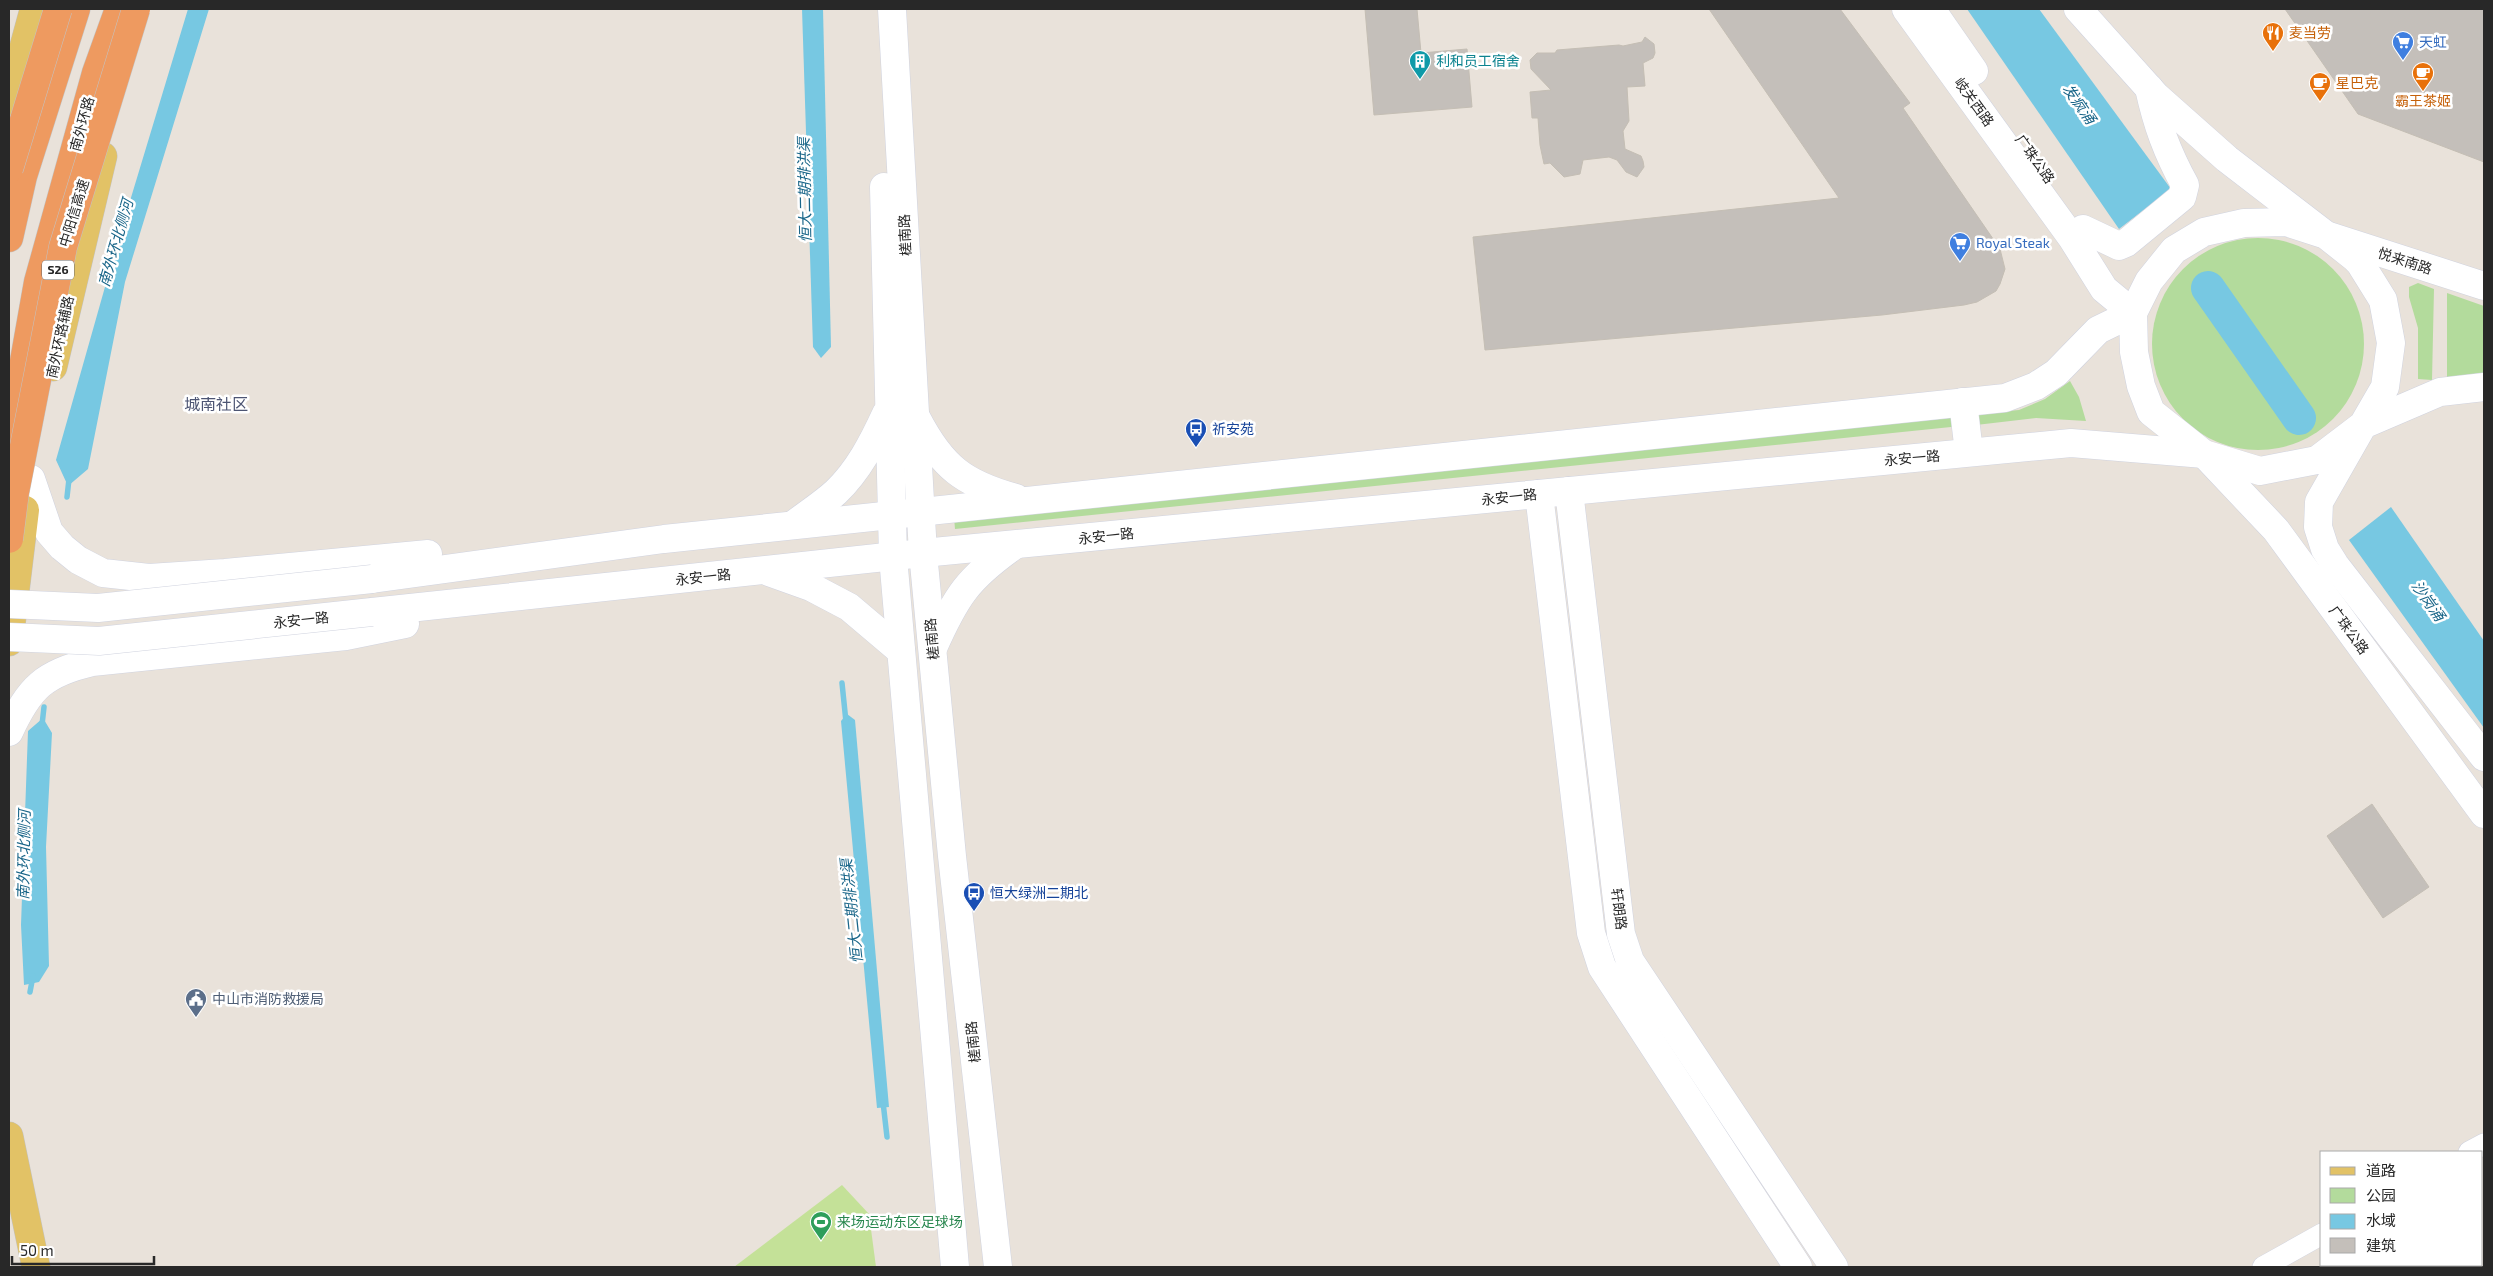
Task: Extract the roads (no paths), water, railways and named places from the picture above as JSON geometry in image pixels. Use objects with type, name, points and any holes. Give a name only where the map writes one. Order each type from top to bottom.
[{"type":"highway","points":[[9,169],[58,9]]},
{"type":"highway","points":[[9,238],[23,176],[76,9]]},
{"type":"highway","name":"南外环路","points":[[9,446],[38,282],[96,73],[119,9]]},
{"type":"highway","name":"中阳信高速","points":[[9,539],[15,492],[63,247],[136,9]]},
{"type":"main road","points":[[9,101],[34,9]]},
{"type":"main road","name":"南外环路辅路","points":[[9,642],[22,524],[58,341],[100,166],[149,9]]},
{"type":"main road","name":"槎南路","points":[[887,9],[883,140],[893,557],[955,1267]]},
{"type":"main road","name":"槎南路","points":[[892,9],[923,553],[953,866],[998,1265]]},
{"type":"main road","name":"岐关西路","points":[[1906,9],[2072,238],[2104,289],[2133,313]]},
{"type":"main road","name":"广珠公路","points":[[1931,9],[2083,229],[2133,313]]},
{"type":"main road","points":[[2078,9],[2149,88],[2227,159],[2326,236]]},
{"type":"main road","points":[[9,109],[59,63]]},
{"type":"main road","points":[[96,73],[100,166]]},
{"type":"main road","points":[[2083,229],[2119,246],[2126,243],[2182,197],[2185,185],[2166,149],[2157,126],[2149,88]]},
{"type":"main road","name":"悦来南路","points":[[2133,313],[2148,281],[2174,250],[2204,232],[2244,223],[2286,222],[2484,286]]},
{"type":"main road","name":"广珠公路","points":[[2326,236],[2360,263],[2383,300],[2392,343],[2385,387],[2319,502],[2318,527],[2325,549],[2335,565],[2484,757]]},
{"type":"main road","points":[[9,604],[98,608],[372,579],[664,539],[2005,398],[2036,386],[2056,373],[2098,330],[2133,313],[2134,352],[2141,386],[2151,412],[2204,454],[2260,471],[2317,460],[2364,425],[2440,392],[2484,387]]},
{"type":"main road","points":[[1963,402],[1969,452]]},
{"type":"main road","points":[[793,525],[836,492],[856,469],[872,445],[888,408]]},
{"type":"main road","points":[[915,415],[928,440],[945,463],[967,480],[994,492],[1025,500]]},
{"type":"main road","name":"永安一路","points":[[9,637],[99,641],[923,553],[2071,443],[2204,454]]},
{"type":"main road","name":"广珠公路","points":[[2204,454],[2276,530],[2484,814]]},
{"type":"main road","points":[[31,479],[46,526],[62,547],[78,560],[103,573],[149,578],[225,573],[582,538],[664,539]]},
{"type":"main road","name":"轩朗路","points":[[1569,491],[1621,934],[1630,961],[1834,1267]]},
{"type":"main road","points":[[1539,494],[1591,933],[1602,967],[1798,1267]]},
{"type":"main road","points":[[933,650],[947,616],[966,586],[987,565],[1017,544]]},
{"type":"main road","points":[[765,570],[811,588],[848,607],[901,651]]},
{"type":"main road","points":[[9,732],[29,695],[48,678],[66,668],[92,662],[346,636],[573,590]]},
{"type":"main road","points":[[9,1136],[36,1267]]},
{"type":"main road","points":[[962,1267],[998,1265]]},
{"type":"street","points":[[2471,1151],[2484,1144]]},
{"type":"street","points":[[2262,1267],[2320,1235]]},
{"type":"water","points":[[188,9],[209,9],[125,282],[88,469],[68,486],[56,460],[120,234]]},
{"type":"water","points":[[802,9],[823,9],[831,347],[821,358],[813,347]]},
{"type":"water","name":"发疯涌","points":[[1967,9],[2039,9],[2171,189],[2119,229]]},
{"type":"water","points":[[2391,507],[2484,641],[2484,728],[2349,540]]},
{"type":"water","points":[[847,714],[855,720],[889,1107],[877,1108],[841,721]]},
{"type":"water","points":[[43,718],[52,733],[46,847],[49,966],[39,982],[24,985],[21,925],[28,731]]},
{"type":"waterway","name":"沙岗涌","points":[[2208,288],[2299,418]]},
{"type":"waterway","name":"南外环北侧河","points":[[67,497],[69,479]]},
{"type":"waterway","name":"恒大二期排洪渠","points":[[842,683],[846,722]]},
{"type":"waterway","name":"南外环北侧河","points":[[42,725],[44,707]]},
{"type":"waterway","name":"南外环北侧河","points":[[30,992],[33,976]]},
{"type":"waterway","name":"恒大二期排洪渠","points":[[883,1102],[887,1137]]},
{"type":"place","name":"麦当劳","points":[[2273,52]]},
{"type":"place","name":"天虹","points":[[2403,61]]},
{"type":"place","name":"利和员工宿舍","points":[[1420,80]]},
{"type":"place","name":"霸王茶姬","points":[[2423,92]]},
{"type":"place","name":"星巴克","points":[[2320,102]]},
{"type":"place","name":"Royal Steak","points":[[1960,262]]},
{"type":"place","name":"祈安苑","points":[[1196,448]]},
{"type":"place","name":"恒大绿洲二期北","points":[[974,912]]},
{"type":"place","name":"中山市消防救援局","points":[[196,1018]]},
{"type":"place","name":"来场运动东区足球场","points":[[821,1241]]},
{"type":"district","name":"城南社区","points":[[216,404]]}]
